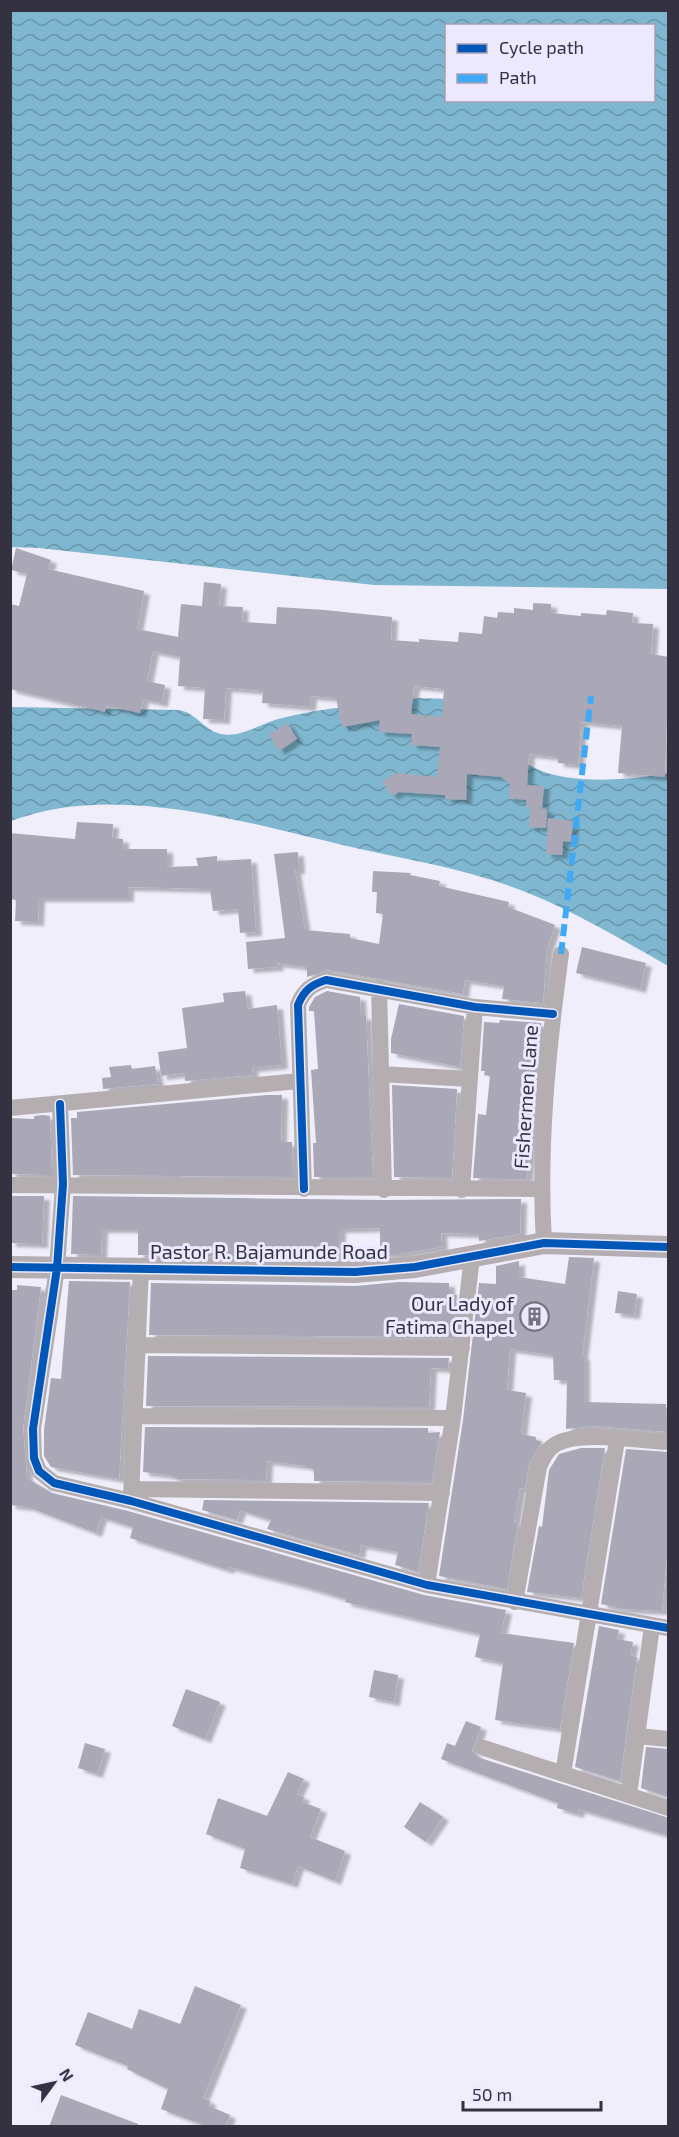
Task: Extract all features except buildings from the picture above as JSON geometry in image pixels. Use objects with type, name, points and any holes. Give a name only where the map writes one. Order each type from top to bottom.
[{"type":"street","name":"Fishermen Lane","points":[[544,1244],[541,1189],[553,1014],[561,954]]},
{"type":"street","points":[[304,1189],[298,1005],[302,994],[312,985],[326,980],[476,1007],[553,1014]]},
{"type":"street","points":[[379,988],[384,1190]]},
{"type":"street","points":[[462,1190],[476,1007]]},
{"type":"street","points":[[380,1074],[470,1079]]},
{"type":"street","points":[[10,1108],[299,1081]]},
{"type":"street","points":[[60,1104],[63,1184],[57,1268],[33,1429],[34,1458],[39,1471],[54,1483],[131,1495],[427,1585],[590,1616],[664,1627],[638,1736],[629,1795]]},
{"type":"street","points":[[10,1185],[384,1190],[541,1189]]},
{"type":"street","name":"Pastor R. Bajamunde Road","points":[[10,1267],[355,1272],[415,1267],[544,1244],[669,1247]]},
{"type":"street","points":[[427,1585],[453,1418],[472,1257]]},
{"type":"street","points":[[131,1495],[141,1268]]},
{"type":"street","points":[[138,1345],[462,1348]]},
{"type":"street","points":[[133,1416],[453,1418]]},
{"type":"street","points":[[515,1602],[539,1467],[545,1453],[554,1444],[572,1438],[669,1442]]},
{"type":"street","points":[[563,1773],[617,1440]]},
{"type":"street","points":[[131,1495],[442,1493]]},
{"type":"street","points":[[638,1736],[669,1739]]},
{"type":"street","points":[[484,1748],[669,1808]]},
{"type":"water","points":[[11,10],[668,11],[668,589],[374,585],[39,548],[11,547]]},
{"type":"water","points":[[419,698],[455,702],[466,709],[515,755],[537,769],[551,774],[602,780],[668,773],[668,966],[579,916],[542,899],[483,877],[231,819],[140,806],[96,805],[53,809],[11,821],[11,707],[178,710],[190,714],[215,732],[228,735],[278,719],[313,712]]},
{"type":"marked path","points":[[561,954],[591,696]]},
{"type":"cycle path","points":[[304,1189],[298,1005],[303,995],[312,986],[326,980],[475,1007],[553,1014]]},
{"type":"cycle path","points":[[60,1104],[63,1184],[57,1268],[33,1429],[34,1458],[39,1471],[54,1483],[131,1501],[427,1585],[668,1628]]},
{"type":"cycle path","points":[[10,1267],[355,1272],[415,1267],[544,1243],[668,1247]]},
{"type":"place","name":"Our Lady of Fatima Chapel","points":[[535,1316]]}]
